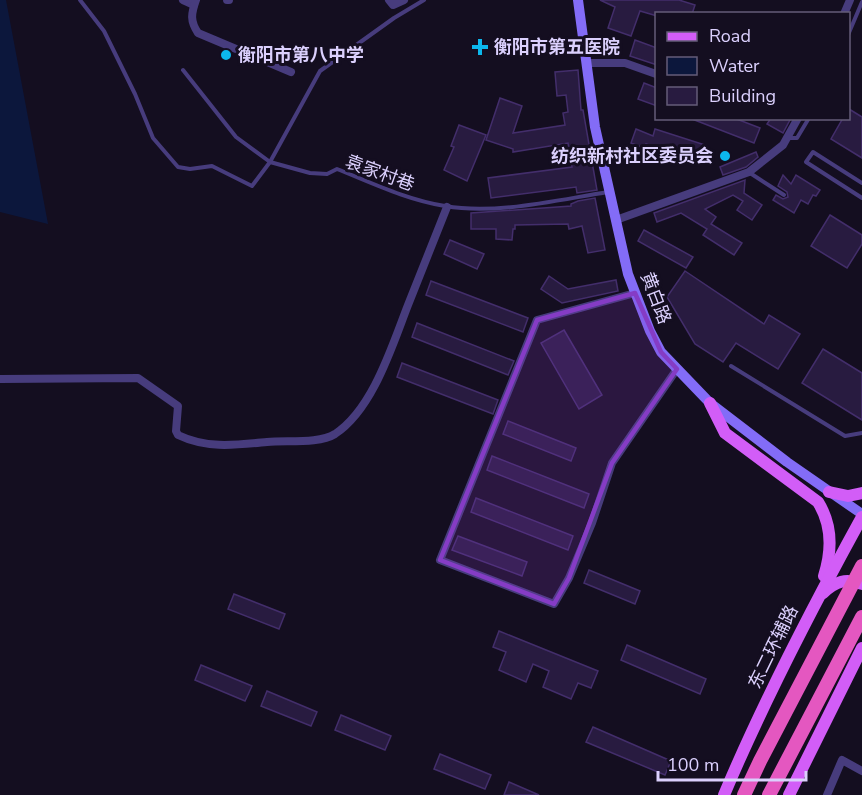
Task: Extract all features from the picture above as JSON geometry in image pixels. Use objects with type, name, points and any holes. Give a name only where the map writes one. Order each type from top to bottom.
[{"type":"highway","points":[[744,795],[862,566]]},
{"type":"highway","points":[[769,795],[862,617]]},
{"type":"main road","name":"黄白路","points":[[578,0],[595,127],[628,274],[661,352],[710,403],[862,516]]},
{"type":"main road","points":[[710,403],[725,433],[810,495],[823,510],[829,533],[830,549],[816,600]]},
{"type":"main road","points":[[829,492],[848,496],[862,492]]},
{"type":"main road","name":"东二环辅路","points":[[724,795],[816,600],[862,516]]},
{"type":"main road","points":[[816,600],[837,582],[847,580],[862,584]]},
{"type":"main road","points":[[789,795],[862,648]]},
{"type":"street","points":[[183,0],[195,2],[191,16],[192,24],[198,33],[291,72]]},
{"type":"street","points":[[389,0],[393,5],[404,0]]},
{"type":"street","points":[[586,63],[625,63],[655,73]]},
{"type":"street","points":[[616,220],[749,172],[776,153],[797,120]]},
{"type":"street","points":[[0,379],[138,378],[178,406],[176,431],[178,435],[192,442],[223,447],[287,440],[315,440],[333,435],[349,422],[377,383],[447,207]]},
{"type":"street","points":[[635,293],[537,320],[440,560],[554,604],[569,578],[592,523],[612,464],[677,369]]},
{"type":"street","points":[[827,795],[843,760],[862,771]]},
{"type":"lane","points":[[80,0],[105,31],[153,138],[178,167],[190,169],[212,166],[252,186],[270,162],[320,71],[394,18],[424,0]]},
{"type":"lane","points":[[850,32],[862,2]]},
{"type":"lane","name":"袁家村巷","points":[[183,70],[236,137],[270,162],[310,173],[327,174],[337,169],[412,199],[447,207],[508,208],[610,192]]},
{"type":"lane","points":[[787,138],[797,138],[808,120]]},
{"type":"lane","points":[[862,183],[813,152],[806,162],[862,198]]},
{"type":"lane","points":[[749,172],[784,195]]},
{"type":"lane","points":[[731,366],[845,436],[862,433]]},
{"type":"highlighted area","points":[[635,293],[661,352],[677,369],[612,463],[569,578],[554,604],[440,560],[537,320]]},
{"type":"water","points":[[0,0],[6,0],[48,224],[0,212]]},
{"type":"building","points":[[600,0],[679,0],[695,5],[693,12],[655,12],[655,15],[640,11],[631,36],[608,28],[615,7]]},
{"type":"building","points":[[635,40],[655,47],[655,64],[630,56]]},
{"type":"building","points":[[578,70],[581,110],[583,110],[597,190],[577,193],[576,187],[491,198],[488,178],[572,167],[568,143],[513,152],[513,149],[486,140],[500,98],[522,106],[513,133],[565,125],[563,113],[568,112],[566,95],[557,96],[555,72]]},
{"type":"building","points":[[644,83],[655,87],[655,105],[638,99]]},
{"type":"building","points":[[850,110],[862,117],[862,158],[831,139],[842,120],[850,120]]},
{"type":"building","points":[[695,120],[739,120],[760,128],[754,143]]},
{"type":"building","points":[[770,120],[790,120],[783,133],[767,124]]},
{"type":"building","points":[[459,125],[486,135],[467,181],[444,170],[454,147],[451,146]]},
{"type":"building","points":[[636,129],[653,136],[655,129],[705,145],[700,162],[646,144],[644,148],[631,143]]},
{"type":"building","points":[[756,152],[758,157],[746,167],[723,175],[720,167]]},
{"type":"building","points":[[783,175],[791,184],[796,175],[820,190],[816,196],[813,195],[808,204],[801,200],[794,213],[773,200],[776,195],[783,199],[788,197],[787,192],[778,186]]},
{"type":"building","points":[[745,180],[744,193],[762,205],[752,220],[737,210],[743,201],[733,195],[705,209],[716,217],[711,224],[742,243],[734,255],[703,235],[707,229],[681,213],[657,222],[654,213]]},
{"type":"building","points":[[595,198],[605,250],[588,253],[582,226],[569,229],[568,224],[515,225],[512,240],[496,239],[496,229],[471,229],[471,213],[571,206],[578,201]]},
{"type":"building","points":[[830,215],[862,235],[862,244],[847,268],[811,246]]},
{"type":"building","points":[[644,230],[693,257],[686,268],[638,241]]},
{"type":"building","points":[[450,240],[484,254],[477,269],[444,254]]},
{"type":"building","points":[[685,271],[764,324],[769,315],[800,334],[778,369],[736,343],[723,362],[695,344],[667,297]]},
{"type":"building","points":[[549,276],[568,289],[616,280],[618,291],[562,303],[541,289]]},
{"type":"building","points":[[431,281],[528,318],[523,332],[426,295]]},
{"type":"building","points":[[417,323],[514,361],[508,375],[412,337]]},
{"type":"building","points":[[564,330],[602,395],[579,409],[541,343]]},
{"type":"building","points":[[823,349],[862,373],[862,420],[802,383]]},
{"type":"building","points":[[402,363],[498,400],[493,414],[397,377]]},
{"type":"building","points":[[508,421],[576,448],[571,461],[503,434]]},
{"type":"building","points":[[492,456],[589,494],[584,508],[487,470]]},
{"type":"building","points":[[476,498],[573,536],[568,550],[471,512]]},
{"type":"building","points":[[458,536],[527,562],[522,576],[452,550]]},
{"type":"building","points":[[589,570],[640,591],[635,604],[584,583]]},
{"type":"building","points":[[234,594],[285,614],[279,629],[228,609]]},
{"type":"building","points":[[499,631],[598,671],[591,688],[578,683],[571,699],[543,687],[549,671],[533,664],[526,682],[499,670],[506,652],[493,647]]},
{"type":"building","points":[[627,645],[706,679],[700,694],[621,660]]},
{"type":"building","points":[[201,665],[252,686],[245,701],[195,680]]},
{"type":"building","points":[[267,691],[317,712],[311,726],[261,706]]},
{"type":"building","points":[[341,715],[391,736],[385,750],[335,730]]},
{"type":"building","points":[[593,727],[671,761],[665,775],[586,742]]},
{"type":"building","points":[[440,754],[491,775],[485,789],[434,769]]},
{"type":"building","points":[[509,782],[539,795],[504,795]]},
{"type":"place","name":"衡阳市第五医院","points":[[480,47]]},
{"type":"place","name":"衡阳市第八中学","points":[[226,55]]},
{"type":"place","name":"纺织新村社区委员会","points":[[725,156]]}]
